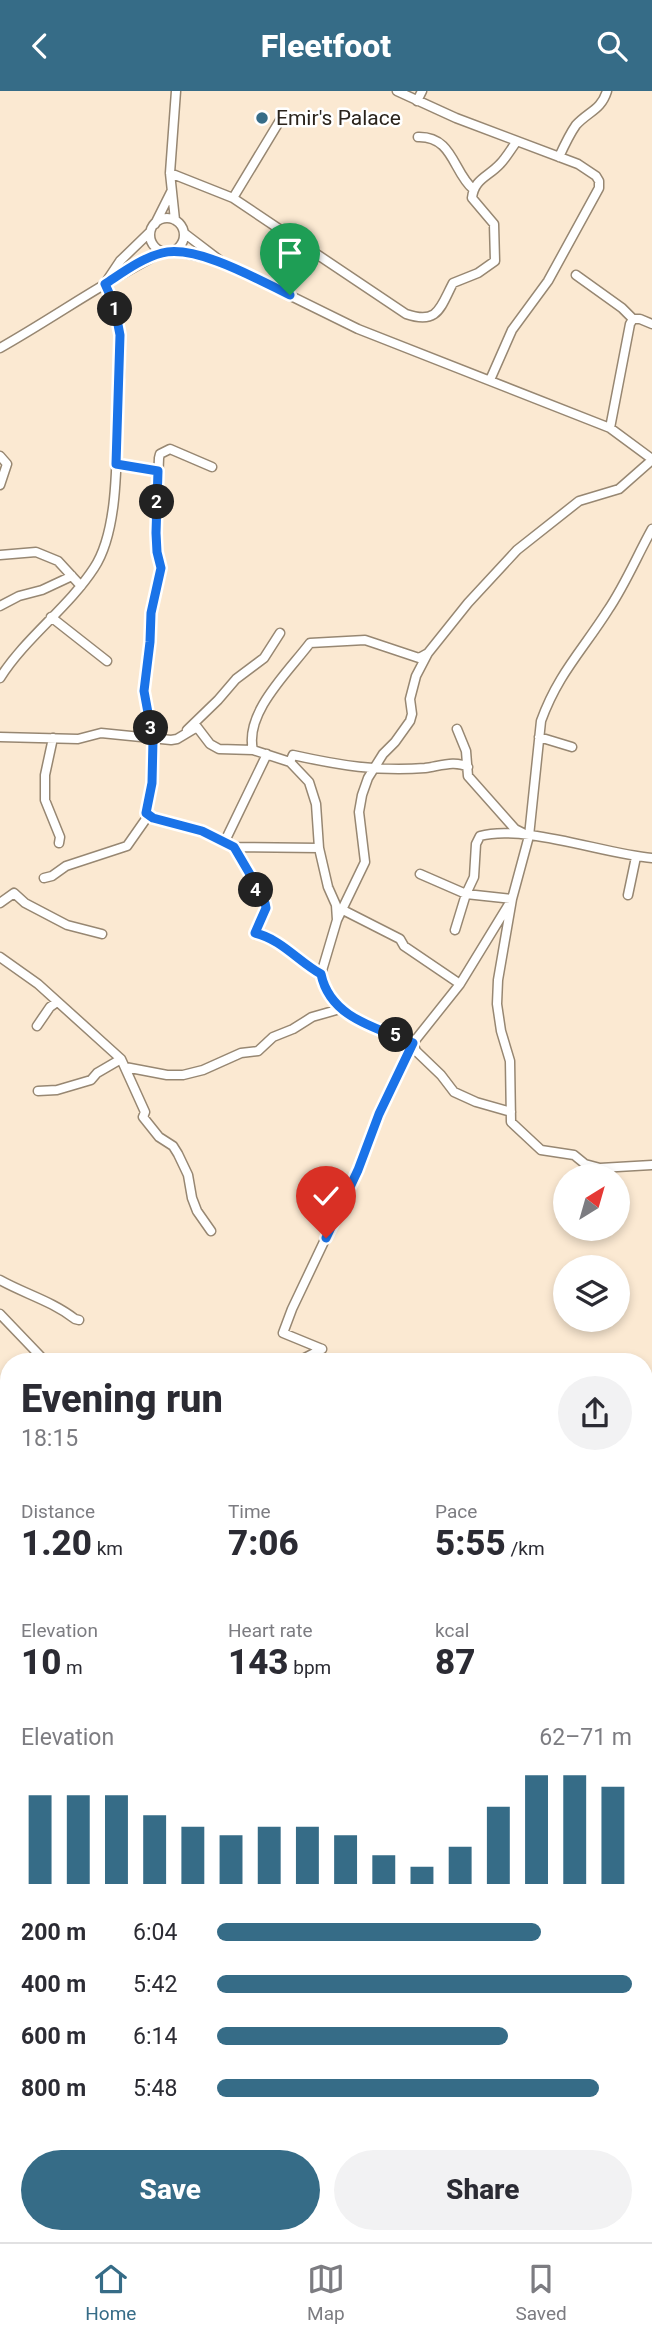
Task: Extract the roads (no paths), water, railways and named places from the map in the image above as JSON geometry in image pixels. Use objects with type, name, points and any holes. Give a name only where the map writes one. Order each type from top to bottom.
[{"type":"street","points":[[176,91],[171,192],[174,220],[184,233],[222,262],[358,329],[610,428],[652,460],[619,489],[579,501],[517,550],[428,653],[416,676],[410,699],[411,721],[383,754],[362,795],[359,812],[365,862],[337,920],[321,974],[326,991],[340,1009],[356,1019],[413,1043],[416,1051],[454,1092],[476,1102],[511,1112]]},
{"type":"street","points":[[397,91],[578,164],[599,181],[599,188],[548,281],[512,330],[490,380]]},
{"type":"street","points":[[417,101],[422,91]]},
{"type":"street","points":[[559,157],[575,127],[585,116],[600,107],[607,91]]},
{"type":"street","points":[[233,198],[282,117]]},
{"type":"street","points":[[418,137],[440,143],[456,162],[463,181],[473,189]]},
{"type":"street","points":[[170,173],[233,198],[406,314],[426,319],[439,310],[453,283],[478,273],[495,261],[494,224],[472,198],[473,189],[476,183],[499,165],[517,141]]},
{"type":"street","points":[[163,252],[154,246],[152,228],[171,192]]},
{"type":"street","points":[[105,284],[120,261],[152,228],[165,218],[174,220]]},
{"type":"street","points":[[174,251],[182,243],[184,233]]},
{"type":"street","points":[[0,348],[51,319],[128,269],[163,252],[174,251],[222,262]]},
{"type":"street","points":[[576,275],[633,319],[652,324]]},
{"type":"street","points":[[0,678],[81,586],[96,566],[103,549],[113,509],[120,335],[114,304],[105,284]]},
{"type":"street","points":[[610,428],[633,319]]},
{"type":"street","points":[[148,816],[146,813],[152,783],[153,740],[144,691],[151,613],[161,568],[156,533],[160,454],[170,449],[212,467]]},
{"type":"street","points":[[0,456],[7,464],[0,485]]},
{"type":"street","points":[[116,464],[158,471]]},
{"type":"street","points":[[652,529],[616,599],[560,677],[541,721],[529,836],[512,899],[498,980],[497,1004],[501,1031],[510,1061],[511,1122],[541,1150],[574,1155],[585,1164],[600,1168],[652,1165]]},
{"type":"street","points":[[0,555],[36,552],[58,561],[81,586]]},
{"type":"street","points":[[0,606],[72,576]]},
{"type":"street","points":[[51,617],[107,661]]},
{"type":"street","points":[[183,735],[234,681],[264,658],[280,633]]},
{"type":"street","points":[[253,750],[251,741],[254,721],[272,691],[310,643],[365,640],[419,658],[428,653]]},
{"type":"street","points":[[0,737],[78,739],[101,733],[153,740],[177,739],[197,727],[210,744],[219,749],[253,750],[290,762],[309,782],[314,793],[319,848],[328,887],[336,905],[337,920]]},
{"type":"street","points":[[457,729],[466,751],[468,776],[515,829],[529,836]]},
{"type":"street","points":[[539,737],[572,747]]},
{"type":"street","points":[[53,738],[45,775],[45,800],[60,843]]},
{"type":"street","points":[[225,841],[267,754]]},
{"type":"street","points":[[290,762],[293,755],[373,770],[420,768],[459,762],[468,767]]},
{"type":"street","points":[[148,816],[184,824],[234,847],[251,876],[251,883],[265,903],[266,908],[255,933],[278,942],[321,974]]},
{"type":"street","points":[[44,878],[66,866],[127,846],[148,816]]},
{"type":"street","points":[[455,930],[474,877],[476,844],[480,836],[493,832],[529,836],[652,858]]},
{"type":"street","points":[[234,847],[319,848]]},
{"type":"street","points":[[628,895],[636,857]]},
{"type":"street","points":[[420,874],[466,894],[512,899]]},
{"type":"street","points":[[0,903],[14,893],[25,903],[67,925],[102,934]]},
{"type":"street","points":[[314,1353],[321,1349],[283,1333],[292,1308],[358,1170],[379,1114],[413,1043],[460,984],[512,899]]},
{"type":"street","points":[[336,905],[400,939],[404,946],[460,984]]},
{"type":"street","points":[[486,941],[505,946]]},
{"type":"street","points":[[0,957],[38,984],[123,1063],[145,1112],[143,1117],[159,1137],[173,1146],[178,1154],[188,1175],[195,1205],[211,1231]]},
{"type":"street","points":[[37,1026],[50,1007],[57,1002]]},
{"type":"street","points":[[38,1091],[63,1089],[91,1080],[97,1073],[123,1063],[167,1075],[183,1075],[203,1070],[241,1053],[258,1051],[273,1037],[293,1030],[312,1017],[340,1009]]},
{"type":"street","points":[[0,1280],[79,1319]]},
{"type":"street","points":[[0,1314],[37,1353]]},
{"type":"place","name":"Emir's Palace","points":[[262,118]]}]
